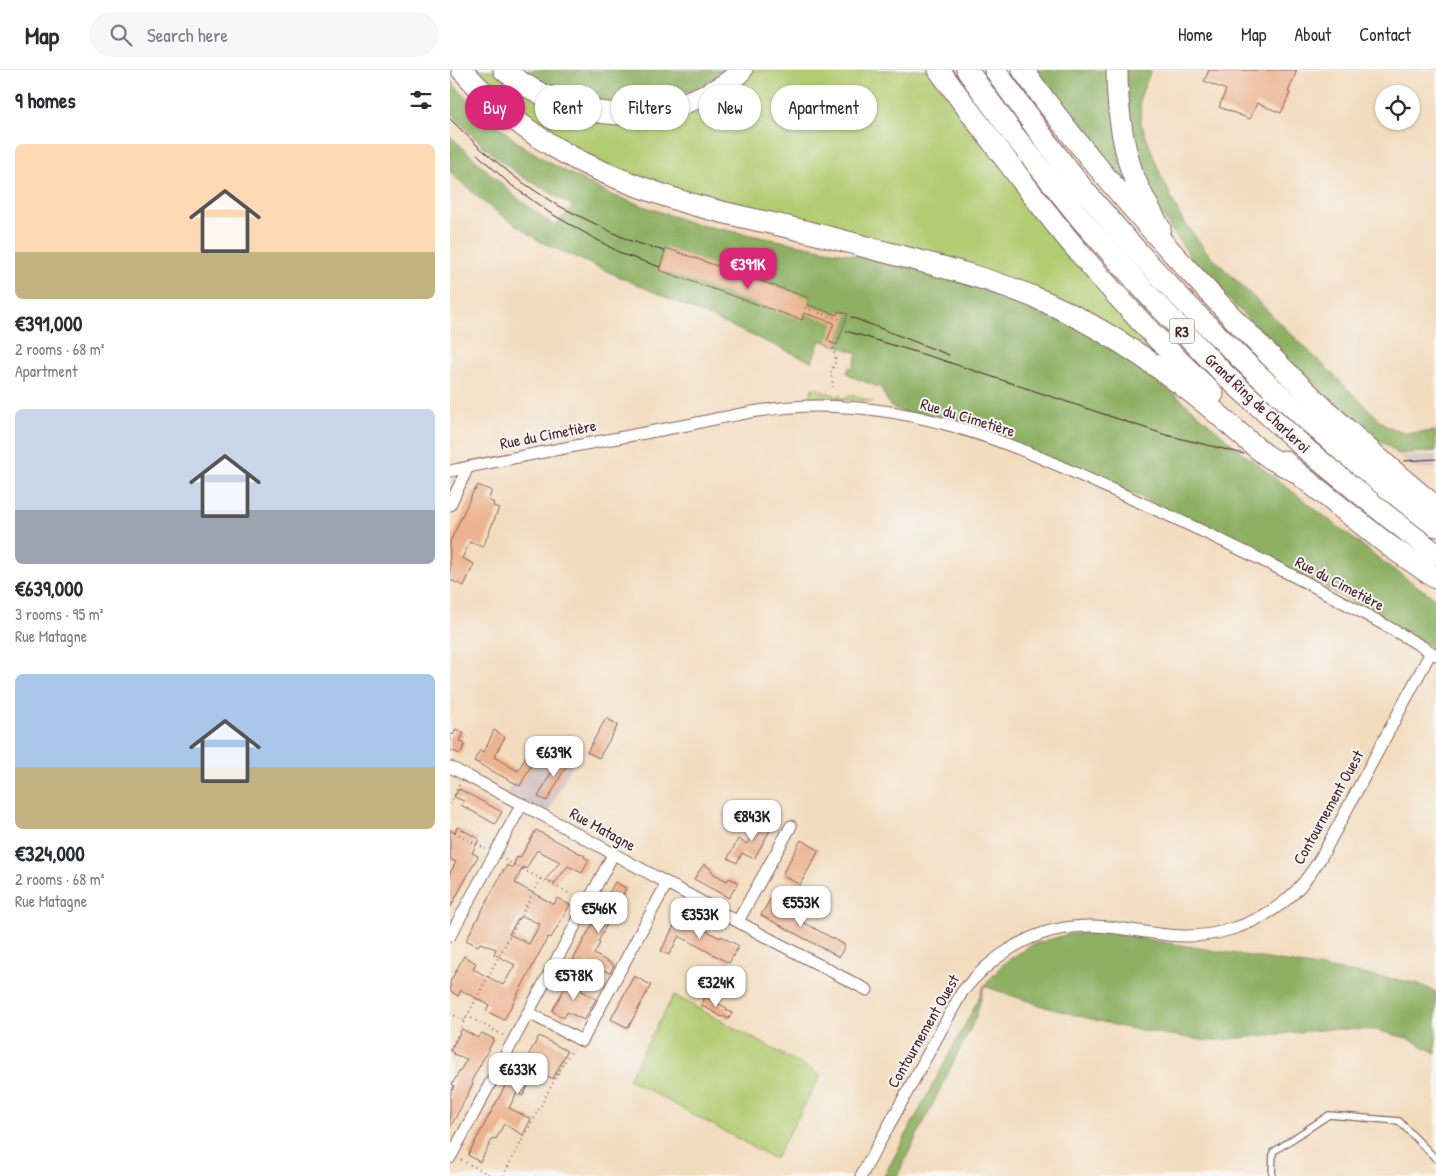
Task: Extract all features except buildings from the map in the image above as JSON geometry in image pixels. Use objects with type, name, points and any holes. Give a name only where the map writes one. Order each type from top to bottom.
[{"type":"highway","points":[[462,70],[499,107],[556,148],[594,167],[633,183],[679,200],[948,268],[998,284],[1078,317],[1122,342],[1168,374],[1267,456],[1294,471]]},
{"type":"highway","points":[[504,70],[517,80],[549,98],[581,109],[620,115],[663,111],[698,98],[733,80],[742,70]]},
{"type":"highway","points":[[939,70],[996,148],[1059,228],[1171,354],[1294,471],[1388,545],[1436,578]]},
{"type":"highway","name":"Grand Ring de Charleroi","points":[[967,70],[1013,134],[1080,219],[1146,293],[1228,377],[1307,450],[1436,554]]},
{"type":"highway","name":"Grand Ring de Charleroi","points":[[995,70],[1030,120],[1095,202],[1166,282],[1241,359],[1319,431],[1398,498],[1436,526]]},
{"type":"highway","points":[[1023,70],[1048,105],[1135,213],[1223,309],[1312,398],[1436,507]]},
{"type":"highway","points":[[1117,70],[1117,99],[1122,132],[1132,170],[1146,203],[1178,259]]},
{"type":"street","name":"Rue du Cimetière","points":[[450,471],[620,436],[779,408],[846,407],[906,415],[971,431],[1009,445],[1191,525],[1258,557],[1382,623],[1433,653]]},
{"type":"street","points":[[450,505],[468,467]]},
{"type":"street","name":"Contournement Ouest","points":[[861,1176],[962,992],[982,970],[1005,952],[1040,934],[1073,927],[1110,927],[1170,936],[1215,934],[1249,923],[1265,915],[1285,900],[1313,870],[1323,854],[1433,653]]},
{"type":"street","name":"Rue Matagne","points":[[450,767],[614,853],[867,990]]},
{"type":"street","points":[[450,936],[522,804]]},
{"type":"street","points":[[738,921],[791,826]]},
{"type":"street","points":[[451,1157],[614,853]]},
{"type":"street","points":[[529,1013],[582,1041],[667,883]]},
{"type":"lane","points":[[1272,1176],[1273,1152],[1329,1115],[1399,1121],[1436,1159]]},
{"type":"path","points":[[804,308],[839,319]]},
{"type":"path","points":[[832,343],[836,361],[831,372],[833,387]]},
{"type":"path","points":[[450,804],[464,774]]},
{"type":"path","points":[[450,830],[588,903]]},
{"type":"path","points":[[450,1050],[464,1020],[541,878]]},
{"type":"path","points":[[450,1013],[464,1020]]},
{"type":"path","points":[[467,1016],[514,1041]]},
{"type":"path","points":[[503,1176],[563,1064],[580,1039]]},
{"type":"path","points":[[451,1157],[492,1176]]},
{"type":"shaded area","points":[[1436,455],[1436,468],[1414,469],[1399,456]]},
{"type":"shaded area","points":[[535,740],[574,761],[546,817],[506,795]]},
{"type":"green space","points":[[471,70],[496,70],[535,85],[535,125],[525,116],[525,85],[489,85]]},
{"type":"green space","points":[[519,70],[726,70],[718,77],[689,90],[689,85],[611,85],[611,103],[601,101],[601,85],[547,85]]},
{"type":"green space","points":[[751,70],[928,70],[966,124],[1171,366],[1084,312],[693,197],[577,152],[542,130],[601,130],[601,111],[611,115],[611,130],[689,130],[689,92],[699,89],[699,130],[761,130],[761,85],[709,85]]},
{"type":"green space","points":[[1034,70],[1111,70],[1139,202],[1092,147]]},
{"type":"green space","points":[[1126,70],[1151,70],[1140,98],[1141,123],[1159,171],[1181,218],[1207,252],[1386,426],[1407,433],[1436,431],[1436,451],[1398,454],[1371,433],[1365,431],[1229,300],[1193,261],[1152,197],[1130,121]]},
{"type":"green space","points":[[450,80],[465,97],[465,128],[450,113]]},
{"type":"green space","points":[[467,130],[503,130],[517,142],[550,163],[609,194],[695,224],[951,277],[1083,329],[1178,397],[1244,454],[1390,567],[1436,599],[1436,650],[1372,612],[1239,542],[1141,497],[895,409],[890,406],[881,388],[847,373],[849,367],[853,368],[857,353],[820,340],[812,362],[541,242],[487,205],[450,172],[450,136],[517,198],[555,226],[573,206],[518,174],[483,146]]},
{"type":"green space","points":[[813,387],[814,390],[818,388],[820,392],[823,390],[825,394],[829,392],[830,395],[834,394],[836,397],[840,395],[841,399],[851,395],[873,402],[810,398]]},
{"type":"green space","points":[[1100,932],[1417,983],[1436,992],[1436,1053],[1407,1038],[1376,1030],[1331,1029],[1207,1041],[1122,1027],[1045,1007],[984,986],[1003,964],[1031,945],[1065,935]]},
{"type":"green space","points":[[984,986],[976,1017],[897,1176],[884,1176],[977,1002]]},
{"type":"green space","points":[[674,995],[821,1075],[775,1159],[628,1079]]},
{"type":"tram line","points":[[450,119],[480,148],[516,178],[555,204],[628,240],[664,251]]},
{"type":"tram line","points":[[477,154],[511,185],[550,213],[622,254],[660,267]]},
{"type":"tram line","points":[[851,317],[949,355]]},
{"type":"tram line","points":[[846,331],[939,359],[1166,435],[1244,454]]},
{"type":"tram line","points":[[1404,461],[1436,459]]}]
